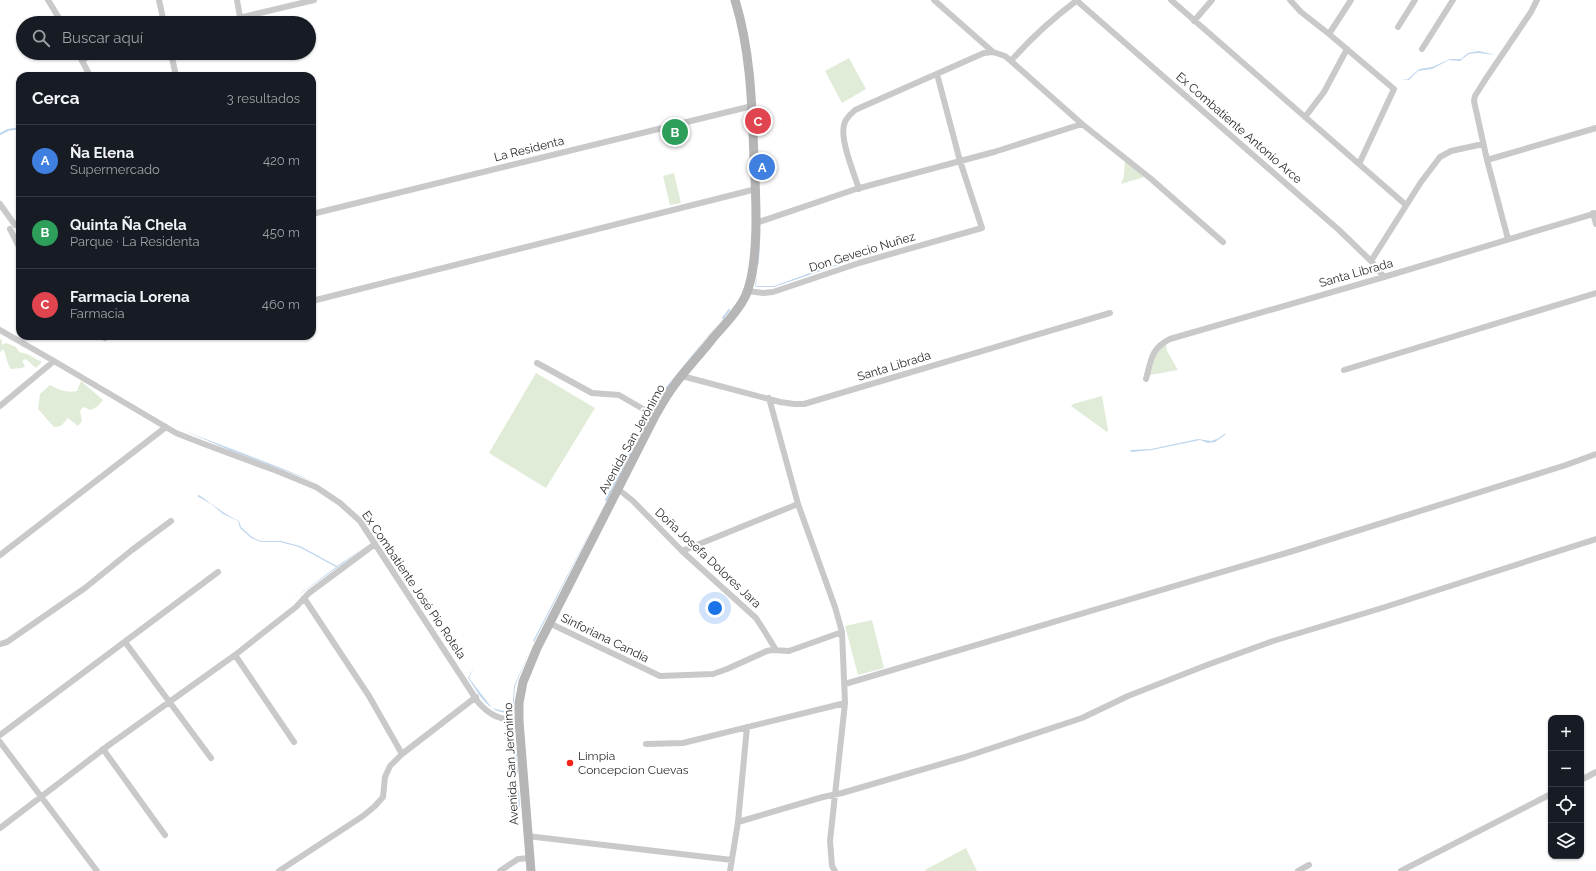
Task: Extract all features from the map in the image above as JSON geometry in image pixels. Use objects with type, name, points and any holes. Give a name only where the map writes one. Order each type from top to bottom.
[{"type":"street","points":[[48,0],[58,16]]},
{"type":"street","points":[[159,0],[162,16]]},
{"type":"street","points":[[237,0],[240,16]]},
{"type":"street","points":[[244,16],[314,0]]},
{"type":"street","name":"Avenida San Jerónimo","points":[[531,871],[519,721],[520,695],[523,682],[537,648],[655,416],[682,376],[738,308],[748,291],[752,275],[756,223],[756,189],[752,106],[746,43],[742,22],[735,0]]},
{"type":"street","points":[[934,0],[993,52]]},
{"type":"street","points":[[1011,61],[1052,18],[1076,0]]},
{"type":"street","name":"Ex Combatiente Antonio Arce","points":[[1076,0],[1339,230],[1371,261],[1384,277]]},
{"type":"street","points":[[1171,0],[1406,205]]},
{"type":"street","points":[[1194,21],[1212,0]]},
{"type":"street","points":[[1290,0],[1301,12],[1394,89],[1359,164]]},
{"type":"street","points":[[1329,34],[1351,0]]},
{"type":"street","points":[[1398,27],[1415,0]]},
{"type":"street","points":[[1422,49],[1453,0]]},
{"type":"street","points":[[1508,239],[1483,144],[1474,101],[1475,96],[1531,12],[1537,0]]},
{"type":"street","points":[[1305,117],[1324,92],[1347,49]]},
{"type":"street","points":[[859,189],[842,135],[845,122],[855,110],[984,53],[993,52],[1000,54],[1011,61],[1082,124],[1150,178],[1223,242]]},
{"type":"street","points":[[82,60],[88,72]]},
{"type":"street","points":[[173,60],[175,72]]},
{"type":"street","points":[[937,74],[960,161]]},
{"type":"street","name":"La Residenta","points":[[316,213],[752,106]]},
{"type":"street","points":[[756,223],[859,189],[960,161],[1082,124]]},
{"type":"street","points":[[1487,160],[1596,128]]},
{"type":"street","points":[[1371,261],[1421,182],[1440,157],[1451,151],[1483,144]]},
{"type":"street","name":"Don Gevecio Nuñez","points":[[748,291],[763,293],[772,292],[859,263],[982,228],[960,161]]},
{"type":"street","points":[[316,300],[756,189]]},
{"type":"street","points":[[0,204],[13,227],[16,236]]},
{"type":"street","points":[[1594,213],[1596,224]]},
{"type":"street","name":"Santa Librada","points":[[1146,379],[1157,347],[1161,343],[1170,339],[1384,277],[1594,213]]},
{"type":"street","points":[[1344,370],[1596,293]]},
{"type":"street","name":"Santa Librada","points":[[682,376],[794,404],[804,404],[1110,313]]},
{"type":"street","name":"Ex Combatiente José Pio Rotela","points":[[0,330],[16,339]]},
{"type":"street","name":"Ex Combatiente José Pio Rotela","points":[[18,340],[54,360],[166,428],[204,444],[277,470],[316,487],[350,511],[360,521],[483,707],[495,717],[504,720],[519,721]]},
{"type":"street","points":[[0,406],[54,360]]},
{"type":"street","points":[[537,363],[592,394],[619,396],[655,416]]},
{"type":"street","points":[[769,398],[798,504],[835,607],[842,632],[845,703],[830,842],[832,866],[835,871]]},
{"type":"street","points":[[0,555],[166,428]]},
{"type":"street","points":[[845,684],[1278,556],[1566,465],[1596,454]]},
{"type":"street","name":"Doña Josefa Dolores Jara","points":[[618,489],[633,501],[682,551],[756,618],[776,650]]},
{"type":"street","points":[[682,551],[798,504]]},
{"type":"street","points":[[0,644],[6,642],[85,588],[171,521]]},
{"type":"street","points":[[738,822],[965,758],[1082,718],[1135,693],[1207,664],[1273,640],[1410,599],[1596,539]]},
{"type":"street","points":[[0,828],[103,749],[235,655],[296,607],[304,598],[375,544]]},
{"type":"street","points":[[0,734],[218,572]]},
{"type":"street","points":[[304,598],[369,696],[402,754]]},
{"type":"street","name":"Sinforiana Candía","points":[[550,623],[651,673],[660,676],[712,674],[767,651],[789,651],[842,632]]},
{"type":"street","points":[[125,642],[210,758]]},
{"type":"street","points":[[235,655],[294,742]]},
{"type":"street","points":[[279,871],[363,816],[375,806],[382,797],[387,771],[390,766],[402,754],[476,697]]},
{"type":"street","points":[[646,744],[683,743],[845,703]]},
{"type":"street","points":[[730,871],[738,822],[747,727]]},
{"type":"street","points":[[0,742],[97,871]]},
{"type":"street","points":[[103,749],[165,835]]},
{"type":"street","points":[[1584,778],[1596,772]]},
{"type":"street","points":[[1401,871],[1548,796]]},
{"type":"street","points":[[527,836],[732,860]]},
{"type":"street","points":[[500,871],[518,859],[529,858]]},
{"type":"street","points":[[1298,871],[1309,865]]},
{"type":"green space","points":[[849,58],[866,89],[842,103],[825,71]]},
{"type":"green space","points":[[1125,161],[1144,177],[1121,184],[1124,176]]},
{"type":"green space","points":[[674,173],[681,203],[670,205],[663,176]]},
{"type":"green space","points":[[0,339],[2,340],[2,345],[6,343],[16,347],[19,352],[27,354],[42,362],[36,368],[26,359],[22,361],[25,366],[22,368],[11,369],[3,349],[0,352]]},
{"type":"green space","points":[[1166,344],[1167,351],[1178,370],[1150,375],[1157,354]]},
{"type":"green space","points":[[536,373],[595,408],[546,488],[489,453]]},
{"type":"green space","points":[[81,381],[103,400],[98,406],[91,410],[83,407],[80,411],[82,421],[78,426],[68,418],[61,426],[54,427],[38,409],[40,394],[50,385],[63,391],[77,391]]},
{"type":"green space","points":[[1102,396],[1108,430],[1107,432],[1071,406],[1073,404]]},
{"type":"green space","points":[[872,620],[884,668],[858,675],[845,626]]},
{"type":"green space","points":[[966,848],[977,871],[925,870]]},
{"type":"water","points":[[1479,51],[1496,55],[1478,53],[1469,54],[1460,61],[1449,60],[1432,69],[1418,71],[1409,80],[1402,79],[1408,79],[1419,69],[1432,67],[1450,59],[1461,59],[1468,53]]},
{"type":"water","points":[[761,226],[759,260],[757,272]]},
{"type":"water","points":[[856,259],[774,287],[755,286],[757,272],[756,286],[774,286],[818,270]]},
{"type":"water","points":[[724,316],[671,383],[652,409],[667,386]]},
{"type":"water","points":[[183,430],[282,468],[315,482],[229,450]]},
{"type":"water","points":[[1226,433],[1215,442],[1208,443],[1200,440],[1152,450],[1131,452],[1130,450],[1151,449],[1198,439],[1211,441]]},
{"type":"water","points":[[199,495],[239,521],[241,527],[252,537],[261,541],[281,541],[300,546],[337,566],[370,544],[289,602],[336,567],[299,547],[280,542],[261,542],[251,538],[240,528],[238,521],[223,514],[211,504],[197,496]]},
{"type":"water","points":[[607,499],[534,642],[533,641]]},
{"type":"water","points":[[531,648],[515,686],[513,714],[500,712],[492,708],[512,713],[514,686]]},
{"type":"water","points":[[474,667],[469,678],[492,708],[484,701],[468,678]]},
{"type":"waterway","points":[[0,134],[8,130],[16,129]]},
{"type":"waterway","points":[[723,318],[729,310]]},
{"type":"waterway","points":[[606,500],[630,454]]},
{"type":"waterway","points":[[515,747],[517,772]]},
{"type":"waterway","points":[[518,791],[519,806]]},
{"type":"place","name":"Farmacia Lorena","points":[[758,121]]},
{"type":"place","name":"Quinta Ña Chela","points":[[675,132]]},
{"type":"place","name":"Ña Elena","points":[[762,167]]},
{"type":"place","name":"Limpia Concepcion Cuevas","points":[[570,763]]}]
